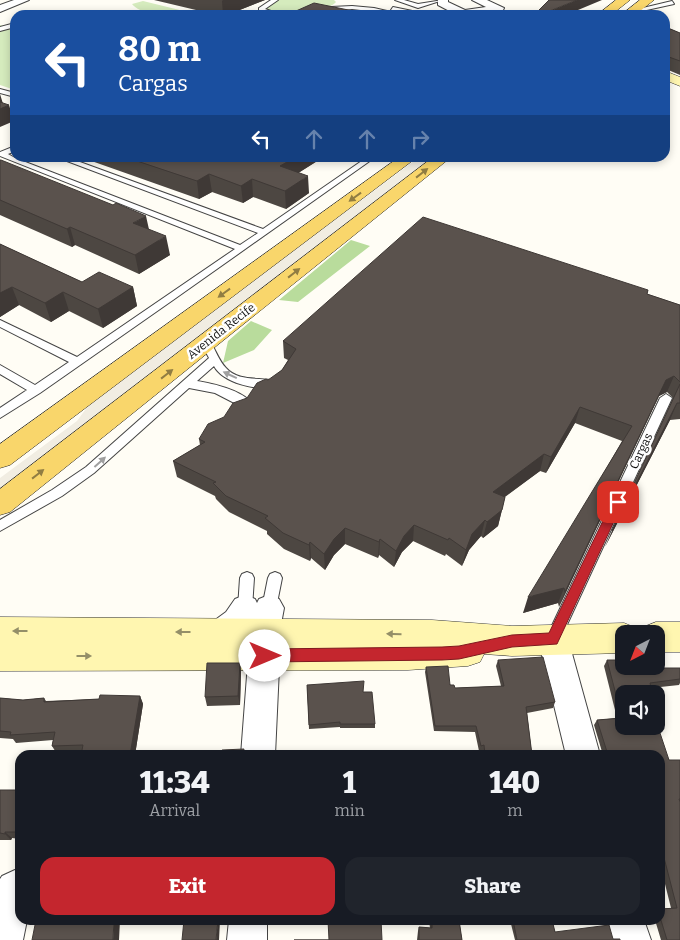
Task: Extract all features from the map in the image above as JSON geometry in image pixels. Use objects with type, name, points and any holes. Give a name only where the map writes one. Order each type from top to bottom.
[{"type":"main road","points":[[610,10],[624,0]]},
{"type":"main road","points":[[634,10],[648,0]]},
{"type":"main road","points":[[0,458],[403,162]]},
{"type":"main road","name":"Avenida Recife","points":[[0,504],[211,351],[437,162]]},
{"type":"main road","points":[[0,473],[78,411],[98,385]]},
{"type":"main road","points":[[0,656],[261,626],[408,655],[459,652],[512,641],[615,638]]},
{"type":"main road","points":[[0,630],[222,632],[261,626]]},
{"type":"main road","points":[[665,637],[680,637]]},
{"type":"street","points":[[0,9],[24,0]]},
{"type":"street","points":[[442,0],[442,3],[454,10]]},
{"type":"street","points":[[482,0],[499,8],[487,10]]},
{"type":"street","points":[[258,750],[261,626]]},
{"type":"street","points":[[553,639],[582,750]]},
{"type":"street","points":[[3,940],[12,889]]},
{"type":"street","points":[[247,940],[248,925]]},
{"type":"street","points":[[627,925],[630,940]]},
{"type":"lane","points":[[264,10],[261,9],[275,0]]},
{"type":"lane","points":[[398,0],[418,6],[442,0]]},
{"type":"lane","points":[[664,0],[680,5]]},
{"type":"lane","points":[[359,1],[393,10]]},
{"type":"lane","points":[[334,7],[338,2]]},
{"type":"lane","points":[[643,10],[672,3]]},
{"type":"lane","points":[[322,10],[334,7],[354,6],[375,10]]},
{"type":"lane","points":[[371,9],[379,6]]},
{"type":"lane","points":[[28,162],[264,232]]},
{"type":"lane","points":[[70,162],[124,191],[241,248]]},
{"type":"lane","points":[[0,414],[364,162]]},
{"type":"lane","points":[[0,323],[77,361]]},
{"type":"lane","points":[[0,526],[57,493],[90,470],[188,384],[211,351],[226,375],[242,380],[271,384]]},
{"type":"lane","points":[[0,370],[36,390]]},
{"type":"lane","points":[[188,384],[224,391],[234,395],[248,405]]},
{"type":"lane","name":"Cargas","points":[[553,639],[666,398]]},
{"type":"lane","points":[[247,578],[261,626]]},
{"type":"lane","points":[[261,626],[275,578]]},
{"type":"green space","points":[[278,0],[334,0],[336,2],[318,10],[267,10],[267,6]]},
{"type":"green space","points":[[143,1],[180,10],[141,10],[132,4]]},
{"type":"green space","points":[[0,25],[10,28],[10,88],[0,85]]},
{"type":"green space","points":[[351,240],[370,246],[298,302],[279,300]]},
{"type":"green space","points":[[251,321],[272,330],[254,350],[223,363],[228,341]]},
{"type":"shaded area","points":[[413,162],[431,162],[0,494],[0,478],[77,421],[99,391],[231,292],[320,231]]},
{"type":"building","points":[[549,0],[577,0],[552,10],[539,10]]},
{"type":"building","points":[[314,3],[348,10],[298,10]]},
{"type":"building","points":[[670,29],[680,33],[680,61],[670,57]]},
{"type":"building","points":[[0,102],[9,105],[0,109]]},
{"type":"building","points":[[0,160],[113,205],[116,203],[146,216],[133,223],[166,236],[135,255],[70,227],[67,229],[0,200]]},
{"type":"building","points":[[140,162],[287,162],[280,166],[308,176],[285,191],[252,179],[241,186],[209,174],[197,181]]},
{"type":"building","points":[[423,217],[648,290],[647,294],[680,305],[680,382],[674,376],[666,380],[565,592],[564,588],[528,597],[632,426],[580,407],[551,457],[544,454],[493,492],[505,497],[502,510],[487,522],[485,520],[472,534],[466,550],[449,538],[448,540],[414,525],[404,536],[396,551],[380,539],[379,542],[345,528],[334,539],[324,554],[310,542],[309,545],[283,533],[265,518],[268,516],[226,496],[213,483],[216,482],[173,461],[205,442],[199,439],[208,424],[224,417],[233,403],[247,398],[257,383],[268,380],[282,370],[296,349],[283,341]]},
{"type":"building","points":[[0,244],[82,282],[99,272],[133,287],[98,309],[63,292],[45,303],[12,287],[0,293]]},
{"type":"building","points":[[680,384],[680,403],[677,403],[612,531]]},
{"type":"building","points":[[543,657],[555,702],[526,707],[531,750],[484,750],[484,745],[481,746],[476,726],[435,726],[426,667],[448,666],[450,685],[454,685],[455,688],[504,686],[498,660]]},
{"type":"building","points":[[607,660],[615,660],[615,675],[665,675],[665,668],[680,668],[680,679],[650,683],[650,685],[615,685],[615,691]]},
{"type":"building","points":[[207,663],[240,663],[238,696],[205,697]]},
{"type":"building","points":[[364,681],[363,692],[372,692],[375,724],[340,724],[340,722],[309,725],[307,685]]},
{"type":"building","points":[[100,695],[140,696],[131,750],[82,750],[83,745],[52,746],[55,732],[10,735],[11,732],[0,731],[0,698],[23,700],[44,698],[44,702],[99,699]]},
{"type":"building","points":[[615,719],[615,735],[661,735],[669,760],[680,760],[680,940],[667,940],[662,925],[665,925],[665,909],[677,908],[665,862],[665,750],[606,750],[597,720]]},
{"type":"building","points":[[0,790],[15,790],[15,832],[0,833]]},
{"type":"building","points":[[35,925],[114,925],[113,940],[32,940]]},
{"type":"building","points":[[184,925],[218,925],[216,940],[182,940]]},
{"type":"building","points":[[328,925],[381,925],[382,940],[329,940]]},
{"type":"building","points":[[432,925],[460,925],[462,940],[419,940],[419,927],[432,928]]},
{"type":"building","points":[[514,925],[553,925],[555,932],[609,925],[613,939],[620,939],[620,940],[517,940]]},
{"type":"route","points":[[265,656],[408,655],[459,652],[512,641],[553,639],[618,502]]}]
